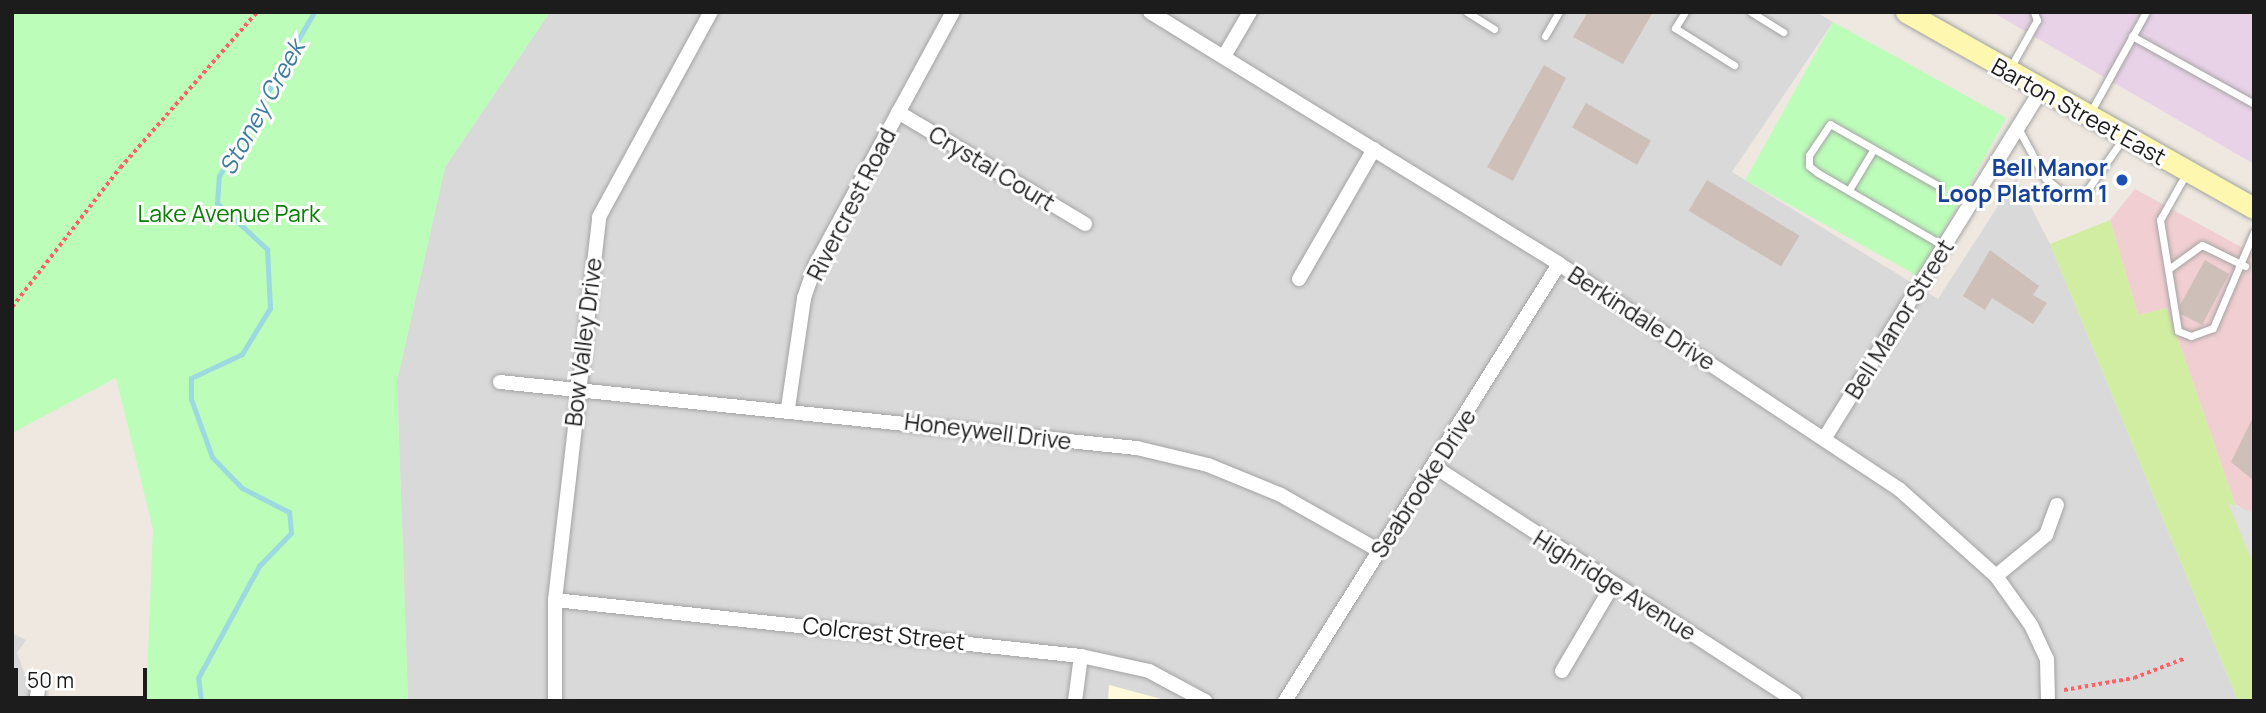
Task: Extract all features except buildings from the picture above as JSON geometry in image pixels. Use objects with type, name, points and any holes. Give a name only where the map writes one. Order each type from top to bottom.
[{"type":"main road","name":"Barton Street East","points":[[1906,12],[2007,72],[2254,208]]},
{"type":"street","name":"Bow Valley Drive","points":[[555,701],[555,600],[576,390],[599,217],[711,12]]},
{"type":"street","name":"Rivercrest Road","points":[[788,408],[804,298],[816,264],[953,12]]},
{"type":"street","name":"Berkindale Drive","points":[[1150,12],[1226,53],[1559,264],[1824,439],[1936,517],[1996,576],[2031,625],[2046,659],[2050,696]]},
{"type":"street","points":[[1226,53],[1250,12]]},
{"type":"street","name":"Bell Manor Street","points":[[1824,439],[2041,91]]},
{"type":"street","name":"Crystal Court","points":[[898,112],[1085,224]]},
{"type":"street","points":[[1299,278],[1374,149]]},
{"type":"street","name":"Seabrooke Drive","points":[[1285,701],[1378,550],[1435,467],[1559,264]]},
{"type":"street","name":"Honeywell Drive","points":[[500,382],[788,408],[1137,448],[1208,465],[1281,495],[1378,550]]},
{"type":"street","name":"Highridge Avenue","points":[[1435,467],[1612,586],[1795,701]]},
{"type":"street","points":[[1996,576],[2046,535],[2057,505]]},
{"type":"street","points":[[1562,671],[1612,586]]},
{"type":"street","name":"Colcrest Street","points":[[555,600],[1081,656],[1149,671],[1205,701]]},
{"type":"street","points":[[1075,701],[1081,656]]},
{"type":"lane","points":[[1467,12],[1494,29]]},
{"type":"lane","points":[[1545,36],[1559,12]]},
{"type":"lane","points":[[1685,12],[1675,28],[1734,65]]},
{"type":"lane","points":[[1751,12],[1783,32]]},
{"type":"lane","points":[[2007,72],[2037,20],[2034,12]]},
{"type":"lane","points":[[2088,117],[2146,12]]},
{"type":"lane","points":[[2133,36],[2254,104]]},
{"type":"lane","points":[[1939,186],[1830,124],[1809,155],[1808,166],[1944,246]]},
{"type":"lane","points":[[2018,128],[2045,178],[2062,192],[2085,193],[2124,137]]},
{"type":"lane","points":[[1849,190],[1873,150]]},
{"type":"lane","points":[[2187,171],[2160,220],[2170,268],[2171,320],[2190,336],[2213,328],[2245,266],[2254,232]]},
{"type":"lane","points":[[2170,268],[2202,245],[2245,266]]},
{"type":"path","points":[[12,307],[120,168],[257,12]]},
{"type":"path","points":[[2050,696],[2134,678],[2183,659]]},
{"type":"shaded area","points":[[550,12],[1816,12],[1833,22],[1732,172],[1938,299],[2016,178],[2050,244],[2238,701],[408,701],[397,381],[445,167]]},
{"type":"shaded area","points":[[1992,12],[2254,12],[2254,164]]},
{"type":"shaded area","points":[[2135,189],[2254,254],[2254,515],[2235,504],[2167,308],[2138,315],[2110,220]]},
{"type":"shaded area","points":[[2228,503],[2254,513],[2254,566]]},
{"type":"shaded area","points":[[12,633],[26,640],[17,653],[35,701],[12,701]]},
{"type":"shaded area","points":[[1109,685],[1169,701],[1108,701]]},
{"type":"green space","name":"Lake Avenue Park","points":[[12,12],[550,12],[445,167],[397,381],[408,701],[146,701],[153,529],[116,378],[12,433]]},
{"type":"green space","points":[[1833,22],[2006,118],[1918,276],[1745,180]]},
{"type":"green space","points":[[2110,220],[2138,315],[2167,308],[2254,559],[2254,701],[2238,701],[2050,244]]},
{"type":"waterway","name":"Stoney Creek","points":[[201,701],[198,678],[259,566],[291,533],[289,512],[242,488],[212,457],[191,399],[191,378],[242,354],[270,308],[267,249],[217,203],[219,176],[314,12]]},
{"type":"place","name":"Bell Manor Loop Platform 1","points":[[2122,180]]}]
